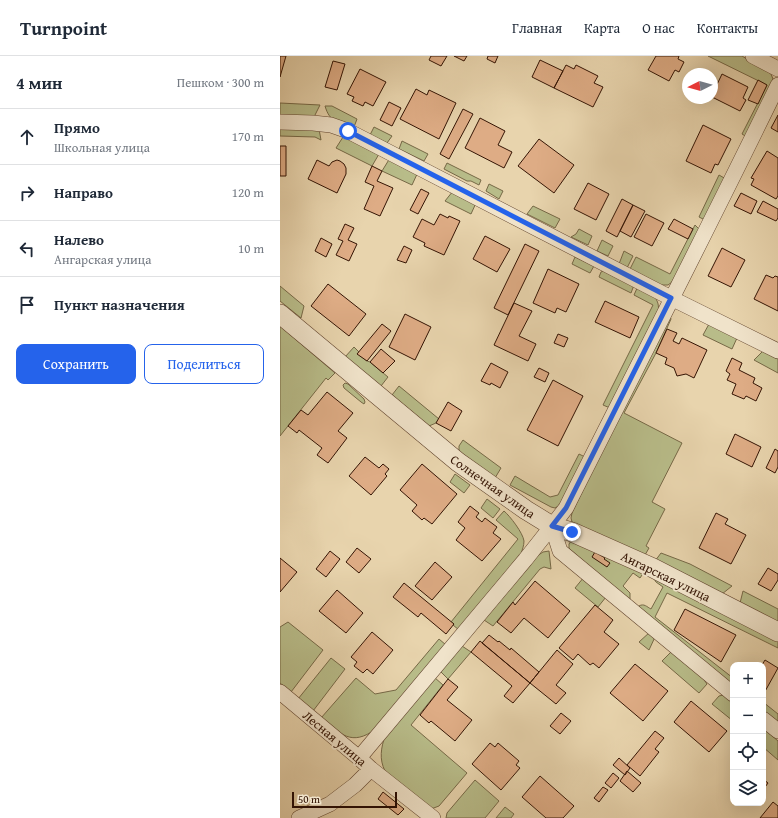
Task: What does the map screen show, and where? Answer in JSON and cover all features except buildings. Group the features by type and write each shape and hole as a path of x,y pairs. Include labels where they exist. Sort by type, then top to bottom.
{"street":[{"path":"753,56 778,69"},
{"path":"360,758 566,508 778,85"},
{"path":"280,122 331,125 348,131 671,298 778,351"},
{"name":"Солнечная улица","path":"280,314 458,462 526,510 552,526"},
{"path":"552,526 560,550 730,692"},
{"name":"Ангарская улица","path":"552,526 572,532 653,568 778,632"},
{"name":"Лесная улица","path":"280,692 360,758 371,769 433,818"},
{"path":"766,721 778,731"},
{"path":"299,818 330,804 355,785 371,769"}],"green space":[{"path":"708,56 742,56 771,74 773,86 747,137 742,134 767,85"},
{"path":"280,103 320,105 314,117 280,116"},
{"path":"325,106 332,106 357,119 354,127 339,123 332,119 329,116"},
{"path":"374,127 392,136 387,143 370,135"},
{"path":"280,128 319,129 321,140 315,137 280,136"},
{"path":"343,137 379,154 372,166 336,148"},
{"path":"402,141 428,154 424,161 399,149"},
{"path":"390,158 418,172 412,185 382,171"},
{"path":"447,163 481,180 479,185 471,181 467,181 444,169"},
{"path":"719,175 726,179 705,220 699,217"},
{"path":"489,184 503,191 499,199 486,191"},
{"path":"453,191 476,203 471,214 445,201"},
{"path":"533,206 560,219 555,228 527,214"},
{"path":"695,225 700,230 672,282 668,285 659,285 630,269 636,257 670,274"},
{"path":"579,229 592,236 588,245 571,237 576,234"},
{"path":"602,240 613,246 608,256 597,251"},
{"path":"624,251 633,256 627,268 619,264"},
{"path":"575,257 594,266 590,273 572,264"},
{"path":"605,270 634,285 631,293 599,277 601,272"},
{"path":"280,286 304,306 301,318 280,301"},
{"path":"638,286 654,296 658,303 658,313 610,408 603,405 653,305 634,295"},
{"path":"670,316 671,319 656,353 624,413 682,443 652,502 665,509 646,546 649,548 645,555 572,522 571,518 620,412"},
{"path":"709,324 737,338 732,349 703,335"},
{"path":"280,326 335,373 328,380 326,378 280,436"},
{"path":"354,347 359,352 358,354 388,377 381,386 345,357"},
{"path":"763,351 778,359 778,373 754,360"},
{"path":"345,383 364,399 364,404 344,388 343,385"},
{"path":"399,386 439,419 436,423 429,426 392,395"},
{"path":"463,440 501,468 495,478 459,451 459,446"},
{"path":"579,454 585,457 560,505 555,508 510,485 515,476 550,497 558,495"},
{"path":"455,474 470,485 464,493 450,482"},
{"path":"487,499 500,509 493,518 481,508"},
{"path":"504,511 516,525 523,538 524,543 521,554 459,630 451,622 518,539 496,520"},
{"path":"571,541 644,572 640,578 633,573 623,586 630,593 630,601 569,548"},
{"path":"549,551 551,569 544,567 540,569 493,626 484,620 537,556 543,552"},
{"path":"661,553 690,564 732,586 722,594 655,561"},
{"path":"584,577 606,597 598,607 575,588"},
{"path":"654,579 778,640 778,648 667,593 655,617 730,676 730,685 639,608 639,606 642,605 651,609 663,587"},
{"path":"743,591 778,609 778,622 740,603"},
{"path":"288,622 323,650 291,692 280,683 280,627"},
{"path":"650,632 655,637 649,650 639,642"},
{"path":"439,639 446,645 376,729 360,737 353,738 341,733 321,718 356,678 375,694 396,690"},
{"path":"462,646 471,652 448,679 440,671"},
{"path":"672,651 700,674 707,684 699,693 662,661"},
{"path":"331,658 345,669 313,711 298,699"},
{"path":"434,677 443,685 411,725 467,773 439,806 431,809 385,771 381,754 385,736"},
{"path":"723,695 730,701 730,719 712,704 719,696"},
{"path":"766,704 778,714 778,725 766,715"},
{"path":"766,731 778,741 778,760 766,750"},
{"path":"475,780 499,801 485,818 446,818 447,813"},
{"path":"505,807 514,814 511,818 496,818"}],"route":[{"path":"348,131 671,298 566,508 552,526 572,532"}]}
